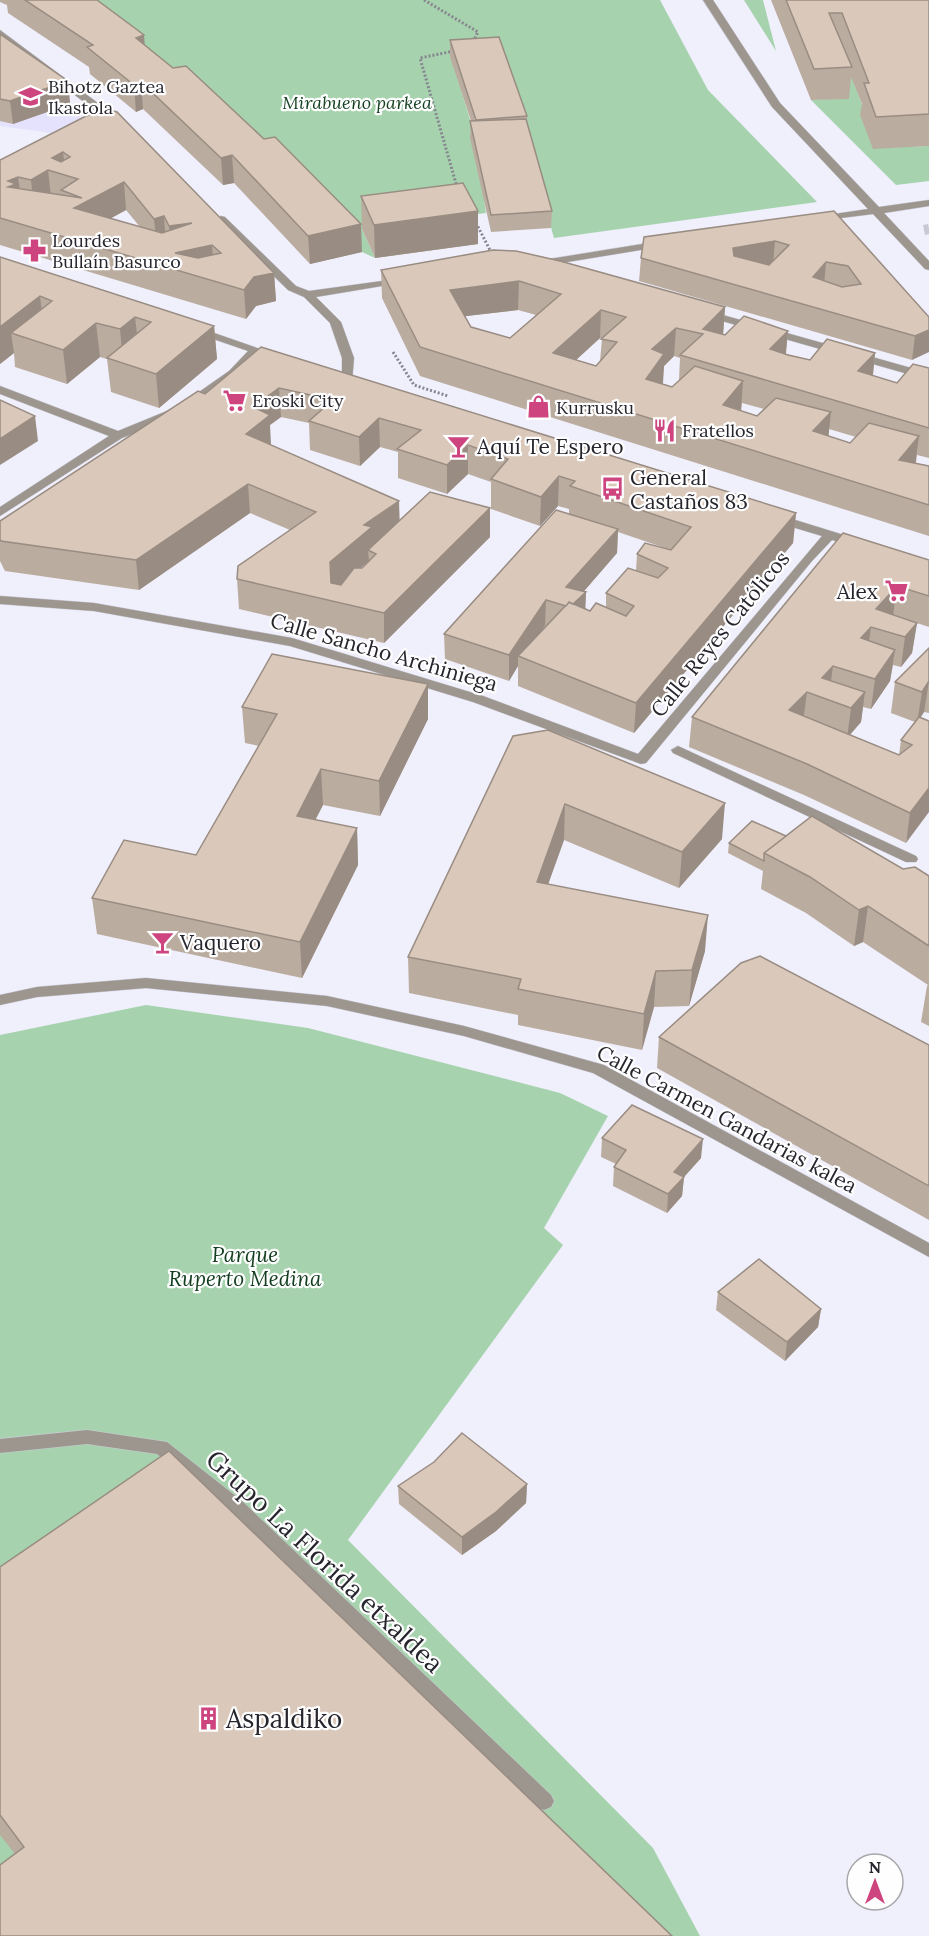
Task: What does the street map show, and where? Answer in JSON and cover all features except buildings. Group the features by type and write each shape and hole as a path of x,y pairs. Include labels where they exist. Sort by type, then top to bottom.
{"street":[{"path":"708,0 776,105 929,267"},
{"path":"0,33 103,116 123,128"},
{"path":"808,221 929,203"},
{"path":"215,213 292,288 308,295 335,322 348,358 348,380"},
{"path":"526,266 669,242"},
{"path":"553,261 572,274"},
{"path":"308,295 409,279"},
{"path":"687,307 929,377"},
{"path":"181,324 294,363"},
{"path":"0,512 118,435 183,409 232,373 256,350"},
{"path":"0,390 118,435"},
{"path":"767,514 863,545"},
{"name":"Calle Reyes Católicos","path":"641,760 808,558 830,535"},
{"name":"Calle Sancho Archiniega","path":"0,600 94,607 292,642 478,699 641,760"},
{"path":"678,750 911,859"},
{"name":"Calle Carmen Gandarias kalea","path":"0,999 37,992 146,983 327,1001 464,1031 598,1070 929,1251"},
{"name":"Grupo La Florida etxaldea","path":"0,1446 87,1437 161,1447 236,1506 544,1801"}],"path":[{"path":"424,0 438,10 466,21 478,32 469,49"},
{"path":"459,51 420,58 460,193"},
{"path":"476,222 491,252"},
{"path":"393,352 414,385 448,396"}],"shaded area":[{"name":"Bihotz Gaztea Ikastola","path":"0,54 70,104 86,124 62,138 45,132 0,126"}],"green space":[{"name":"Mirabueno parkea","path":"59,0 660,0 708,90 817,202 554,238 526,139 451,57 475,136 486,213 362,229 375,258 362,252"},
{"path":"744,0 763,0 776,51"},
{"path":"839,44 866,115 873,148 929,146 929,181 896,185 811,100 849,98"},
{"name":"Parque Ruperto Medina","path":"146,1005 308,1028 560,1093 608,1116 544,1228 563,1245 348,1540 653,1848 700,1936 0,1936 0,1035"}],"tunnel":[{"path":"924,230 929,229"}],"place":[{"name":"Bihotz Gaztea Ikastola","path":"30,96"},
{"name":"Lourdes Bullaín Basurco","path":"34,250"},
{"name":"Eroski City","path":"234,400"},
{"name":"Kurrusku","path":"538,407"},
{"name":"Fratellos","path":"664,430"},
{"name":"Aquí Te Espero","path":"459,446"},
{"name":"General Castaños 83","path":"612,489"},
{"name":"Alex","path":"896,591"},
{"name":"Vaquero","path":"162,942"},
{"name":"Aspaldiko","path":"208,1718"}]}
